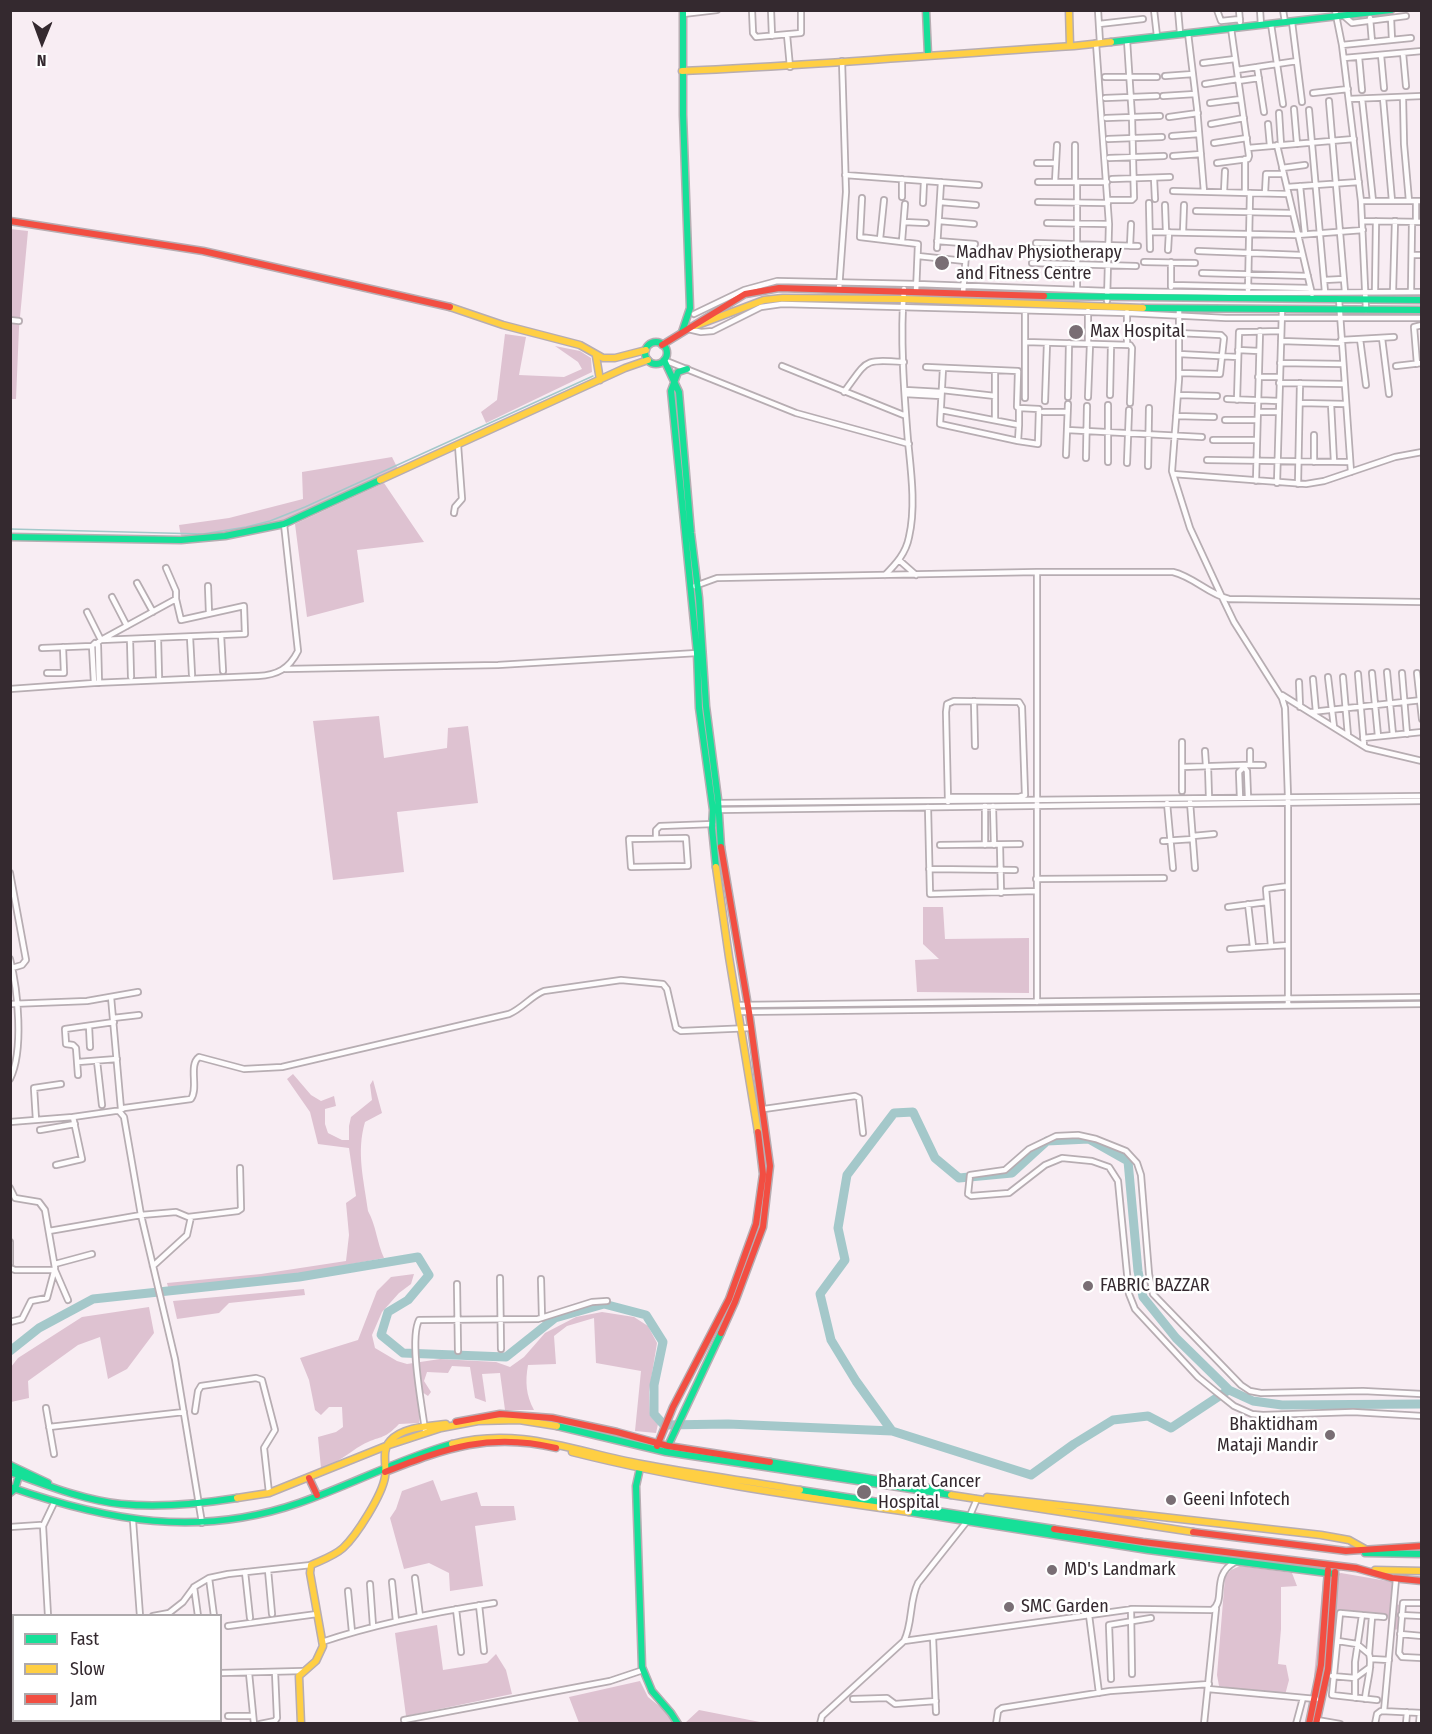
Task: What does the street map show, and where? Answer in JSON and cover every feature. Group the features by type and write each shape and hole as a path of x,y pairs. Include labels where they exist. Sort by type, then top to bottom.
{"main road":[{"path":"926,10 928,55"},
{"path":"1069,10 1070,46"},
{"path":"682,71 790,67 842,61 1070,46 1288,22 1335,13 1344,16 1391,10"},
{"path":"683,12 682,71 692,311 687,330"},
{"path":"10,221 202,251 347,283 453,308 502,325 585,346 596,356 609,359 646,350 653,343 662,345 667,351 664,360 658,364 648,360 599,374 458,444 284,524 225,536 181,540 10,537"},
{"path":"662,345 745,294 779,288 916,292 963,290 1108,295 1247,296 1312,293 1339,299 1422,300"},
{"path":"687,330 764,300 783,298 1025,308 1088,305 1127,310 1422,310"},
{"path":"692,311 698,321"},
{"path":"646,350 648,360"},
{"path":"596,356 599,374"},
{"path":"659,1443 673,1407 729,1299 756,1224 763,1174 757,1119 716,865 715,807 679,392 664,360"},
{"path":"687,369 678,372 671,391 697,653 699,708 715,807"},
{"path":"668,1446 735,1302 766,1215 770,1175 764,1109 749,1008 715,824"},
{"path":"763,1174 770,1175"},
{"path":"10,1465 60,1490 104,1500 134,1505 201,1504 269,1493 425,1430 478,1421 519,1420 1046,1511 1346,1551 1422,1554"},
{"path":"20,1472 12,1490 54,1503 133,1521 202,1523 270,1512 447,1445 481,1438 533,1438 640,1466 969,1518 1336,1566 1388,1571 1422,1571"},
{"path":"301,1724 299,1676 315,1664 320,1657 322,1642 310,1573 311,1565 331,1556 345,1546 386,1478 386,1446"},
{"path":"640,1466 636,1486 643,1670 647,1683 656,1697 673,1713 678,1724"},
{"path":"10,1472 20,1472"},
{"path":"309,1478 317,1495"},
{"path":"977,1498 1321,1535 1349,1540 1365,1549"},
{"path":"1046,1511 1053,1505"},
{"path":"969,1518 1148,1550 1331,1574"},
{"path":"1056,1529 1066,1537"},
{"path":"1143,1542 1148,1550"},
{"path":"1346,1551 1422,1545"},
{"path":"1259,1556 1263,1565"},
{"path":"1317,1722 1328,1669 1331,1574 1328,1564"},
{"path":"1309,1724 1321,1665 1331,1574 1336,1566"},
{"path":"1356,1568 1396,1579 1422,1581"}],"street":[{"path":"683,12 717,10"},
{"path":"752,10 754,37 801,33 801,10"},
{"path":"771,10 772,36"},
{"path":"1025,398 1025,308 1088,313 1107,309 1109,181 1098,43 1098,10"},
{"path":"1154,10 1157,36"},
{"path":"1178,10 1193,74 1204,192"},
{"path":"1217,10 1221,21 1240,19"},
{"path":"1239,10 1241,27"},
{"path":"1260,10 1262,25"},
{"path":"1283,10 1297,61 1302,102"},
{"path":"1368,12 1372,42"},
{"path":"1335,13 1344,58 1361,201 1366,310"},
{"path":"1344,16 1350,22 1406,16"},
{"path":"1390,18 1392,40"},
{"path":"1099,24 1143,19"},
{"path":"1271,24 1283,104"},
{"path":"1217,163 1249,158 1230,28"},
{"path":"787,35 790,67"},
{"path":"1342,45 1410,38"},
{"path":"1038,202 1077,203 1133,200 1132,117 1127,40"},
{"path":"1344,58 1422,51"},
{"path":"1403,53 1406,86"},
{"path":"1381,55 1384,88"},
{"path":"1359,57 1362,90"},
{"path":"1203,63 1235,58"},
{"path":"839,289 845,175 842,61"},
{"path":"1237,70 1297,61"},
{"path":"1257,67 1264,112"},
{"path":"1165,76 1193,74"},
{"path":"1105,77 1157,77"},
{"path":"1205,84 1258,78"},
{"path":"1313,93 1348,89"},
{"path":"1105,98 1195,94"},
{"path":"1349,99 1422,96"},
{"path":"1403,97 1409,201"},
{"path":"1383,98 1392,201"},
{"path":"1210,103 1241,99"},
{"path":"1362,99 1373,201"},
{"path":"1329,101 1345,292"},
{"path":"1294,109 1297,144"},
{"path":"1309,110 1325,292"},
{"path":"1169,117 1198,113"},
{"path":"1278,113 1283,171 1312,293"},
{"path":"1106,117 1160,116"},
{"path":"1211,124 1244,118"},
{"path":"1268,124 1270,146"},
{"path":"1172,136 1199,134"},
{"path":"1108,139 1162,137"},
{"path":"1214,143 1247,138"},
{"path":"1248,148 1354,139"},
{"path":"1055,182 1057,145"},
{"path":"1075,145 1077,290"},
{"path":"1173,156 1201,154"},
{"path":"1109,158 1164,156"},
{"path":"1245,159 1249,212 1247,296"},
{"path":"1037,163 1056,163"},
{"path":"1265,193 1266,174 1305,165"},
{"path":"1224,192 1225,171"},
{"path":"845,175 979,185"},
{"path":"1038,182 1170,177"},
{"path":"902,178 902,197"},
{"path":"1154,178 1155,199"},
{"path":"923,203 924,180"},
{"path":"937,248 941,182"},
{"path":"1287,187 1359,182"},
{"path":"1300,186 1305,234"},
{"path":"1173,191 1288,194"},
{"path":"862,198 860,236 918,244 916,292"},
{"path":"880,239 884,200"},
{"path":"1361,201 1419,201 1412,255 1411,292"},
{"path":"940,202 976,205"},
{"path":"1149,203 1150,249"},
{"path":"902,241 905,204"},
{"path":"1165,205 1168,250"},
{"path":"1183,232 1184,205"},
{"path":"1196,211 1292,213"},
{"path":"939,221 974,224"},
{"path":"1363,221 1417,222"},
{"path":"1375,291 1376,221"},
{"path":"904,222 926,224"},
{"path":"1393,291 1395,222"},
{"path":"1047,223 1109,224"},
{"path":"1130,246 1131,224"},
{"path":"1149,232 1297,235 1363,230"},
{"path":"938,241 975,244"},
{"path":"1036,243 1138,246"},
{"path":"1198,251 1302,255"},
{"path":"963,290 966,254"},
{"path":"1412,255 1422,255"},
{"path":"918,256 965,261"},
{"path":"1144,262 1195,262"},
{"path":"1171,262 1171,295"},
{"path":"1032,263 1136,266"},
{"path":"1202,273 1308,276"},
{"path":"1324,280 1344,279"},
{"path":"692,311 744,290 777,281 904,283 963,290 1077,290 1108,295"},
{"path":"885,576 899,560 909,537 911,514 911,457 906,416 904,362 904,283"},
{"path":"1171,285 1248,287 1312,293 1422,292"},
{"path":"1339,299 1351,472"},
{"path":"1088,305 1088,397"},
{"path":"1179,309 1179,373 1173,474 1190,528 1222,597 1279,693 1285,708 1288,799 1288,1005"},
{"path":"1130,403 1132,348 1128,345 1127,310 1179,317 1422,318"},
{"path":"1276,483 1282,310"},
{"path":"10,320 19,321"},
{"path":"1396,366 1419,364 1414,327 1422,325"},
{"path":"1256,481 1260,331"},
{"path":"1237,400 1239,332 1281,331"},
{"path":"1178,333 1222,335 1223,356 1221,374 1179,373"},
{"path":"1281,341 1342,341 1394,337"},
{"path":"1382,338 1389,394"},
{"path":"1360,339 1366,386"},
{"path":"1025,342 1128,345"},
{"path":"1045,401 1047,343"},
{"path":"1068,397 1069,343"},
{"path":"1110,395 1111,345"},
{"path":"1238,350 1259,351"},
{"path":"1179,354 1238,357"},
{"path":"664,360 796,413 909,444"},
{"path":"844,392 868,362 876,360 904,362"},
{"path":"1280,363 1343,364"},
{"path":"782,366 906,416"},
{"path":"926,367 1018,371 1018,441"},
{"path":"943,368 940,424 1038,444 1039,409 1019,408"},
{"path":"995,370 995,419"},
{"path":"1258,377 1300,383 1344,384"},
{"path":"1298,484 1300,383"},
{"path":"905,392 995,396"},
{"path":"1178,395 1217,396"},
{"path":"1227,399 1279,401"},
{"path":"1300,402 1346,404"},
{"path":"1066,455 1068,404"},
{"path":"1331,404 1334,462"},
{"path":"1108,405 1108,462"},
{"path":"1086,458 1087,406"},
{"path":"1148,466 1149,408"},
{"path":"941,410 1019,425"},
{"path":"1127,463 1129,410"},
{"path":"1043,412 1067,412"},
{"path":"1258,412 1278,412"},
{"path":"1176,417 1214,417"},
{"path":"1225,420 1257,420"},
{"path":"1067,430 1202,437"},
{"path":"1314,435 1314,462"},
{"path":"1213,440 1257,440"},
{"path":"454,513 455,507 462,499 458,444"},
{"path":"1173,474 1298,484 1324,481 1388,459 1422,452"},
{"path":"1207,460 1350,462"},
{"path":"284,524 298,638 298,651 285,669"},
{"path":"899,560 916,575"},
{"path":"42,648 130,639 245,634 244,606 181,620 176,591 166,568"},
{"path":"690,589 717,578 1037,572 1173,573 1193,579 1222,597 1237,600 1422,602"},
{"path":"1037,572 1037,1008"},
{"path":"137,583 153,612"},
{"path":"208,586 209,613"},
{"path":"112,597 127,626"},
{"path":"96,643 176,599"},
{"path":"87,612 98,645 96,683"},
{"path":"221,635 222,671"},
{"path":"190,636 192,675"},
{"path":"158,638 159,677"},
{"path":"130,639 131,677"},
{"path":"47,673 64,673 63,647"},
{"path":"10,689 266,675 285,669 498,665 697,653"},
{"path":"1387,672 1393,735"},
{"path":"1402,673 1407,734"},
{"path":"1417,673 1422,719"},
{"path":"1358,674 1364,746"},
{"path":"1372,674 1378,736"},
{"path":"1328,677 1334,727"},
{"path":"1343,677 1348,736"},
{"path":"1313,679 1313,712"},
{"path":"1299,682 1300,707"},
{"path":"1279,693 1300,707 1313,712 1364,746 1422,761"},
{"path":"715,807 928,807 948,801 1023,796 1025,793 1021,704 1016,701 951,701 946,706 948,801"},
{"path":"974,701 975,746"},
{"path":"1313,712 1421,701"},
{"path":"1363,738 1422,732"},
{"path":"1182,742 1182,791"},
{"path":"1205,751 1209,798"},
{"path":"1250,751 1250,765"},
{"path":"1182,767 1263,765"},
{"path":"1244,766 1247,771 1248,797"},
{"path":"1240,798 1239,772 1244,766"},
{"path":"1024,774 1036,774"},
{"path":"715,807 948,801 1167,803 1422,796"},
{"path":"948,801 985,806 1036,802 1248,797 1422,801"},
{"path":"1190,802 1196,868"},
{"path":"1167,803 1173,868"},
{"path":"985,806 985,844"},
{"path":"993,806 1001,870 1001,893"},
{"path":"928,807 930,894 1036,891"},
{"path":"656,838 656,830 660,826 715,824"},
{"path":"1163,842 1214,834"},
{"path":"656,838 686,838 688,866 630,867 629,839 656,838"},
{"path":"940,845 1020,844"},
{"path":"929,869 1015,870"},
{"path":"10,873 26,960 22,965 12,968"},
{"path":"1036,879 1164,878"},
{"path":"1271,946 1266,889 1288,886"},
{"path":"1228,907 1267,902"},
{"path":"1248,904 1253,947"},
{"path":"1230,949 1288,945"},
{"path":"10,959 17,1003 18,1056 10,1079"},
{"path":"10,1122 74,1117 191,1099 194,1094 195,1062 199,1057 244,1069 282,1067 509,1014 544,991 621,980 663,984 668,989 676,1028 681,1031 741,1029 751,1026 760,1012"},
{"path":"10,1004 87,1001 138,992"},
{"path":"111,997 120,1110 124,1118 141,1215 166,1316 201,1504 202,1523"},
{"path":"738,1009 1037,1001 1422,997"},
{"path":"749,1008 760,1012 1422,1004"},
{"path":"78,1075 76,1048 74,1045 66,1044 64,1030 66,1028 88,1026 139,1015"},
{"path":"88,1026 90,1047"},
{"path":"78,1062 117,1059"},
{"path":"97,1061 102,1105"},
{"path":"36,1120 34,1088 61,1084"},
{"path":"764,1109 855,1096 859,1098 863,1133"},
{"path":"56,1165 82,1159 74,1117"},
{"path":"40,1130 75,1124"},
{"path":"1422,1394 1363,1391 1261,1393 1250,1391 1241,1385 1153,1294 1149,1274 1141,1175 1132,1156 1116,1146 1078,1134 1056,1136 1029,1149 1005,1170 970,1175 968,1194 971,1196 1009,1193 1045,1165 1062,1158 1092,1161 1109,1167 1118,1181 1131,1301 1143,1318 1198,1377 1242,1410 1263,1415 1353,1413 1422,1416"},
{"path":"49,1231 141,1215 176,1212 190,1217 240,1210 240,1168"},
{"path":"10,1188 13,1199 39,1202 45,1210 55,1264 47,1298 30,1301 22,1319 10,1322"},
{"path":"153,1266 187,1234 190,1217"},
{"path":"10,1242 10,1266 15,1270 55,1270"},
{"path":"55,1264 92,1254"},
{"path":"55,1270 68,1300"},
{"path":"500,1278 501,1349"},
{"path":"541,1279 542,1318"},
{"path":"457,1284 458,1350"},
{"path":"425,1430 417,1372 417,1325 419,1320 542,1318 592,1302 607,1301"},
{"path":"195,1411 201,1386 256,1378 262,1380 275,1430 264,1448 269,1493"},
{"path":"46,1408 54,1454"},
{"path":"49,1427 184,1412"},
{"path":"820,1724 822,1716 904,1641 918,1584 969,1518 977,1498"},
{"path":"48,1614 43,1526 54,1503"},
{"path":"133,1521 140,1614"},
{"path":"10,1527 43,1526"},
{"path":"1204,1724 1216,1608 1223,1572 1235,1562"},
{"path":"164,1614 169,1613 183,1602 194,1587 209,1578 311,1565"},
{"path":"268,1570 272,1614"},
{"path":"245,1572 250,1618"},
{"path":"209,1578 214,1614"},
{"path":"415,1578 420,1616"},
{"path":"1384,1711 1396,1579"},
{"path":"392,1581 396,1621"},
{"path":"370,1584 373,1626"},
{"path":"194,1587 198,1614"},
{"path":"348,1591 352,1632"},
{"path":"322,1642 373,1626 494,1603"},
{"path":"1422,1603 1402,1603 1400,1634 1400,1656 1422,1658"},
{"path":"479,1605 484,1651"},
{"path":"904,1641 1131,1609 1203,1611 1216,1608"},
{"path":"456,1609 460,1652"},
{"path":"1131,1609 1132,1674"},
{"path":"1123,1610 1124,1622"},
{"path":"1377,1700 1332,1695 1332,1676 1340,1613 1384,1617"},
{"path":"228,1626 317,1614"},
{"path":"1089,1615 1099,1693"},
{"path":"1355,1698 1357,1644 1362,1615"},
{"path":"1401,1615 1422,1616"},
{"path":"1365,1699 1370,1667 1372,1617"},
{"path":"1111,1679 1108,1628 1113,1624 1131,1623 1151,1618"},
{"path":"1400,1634 1422,1636"},
{"path":"933,1636 936,1712"},
{"path":"1338,1641 1357,1644 1370,1657 1389,1660"},
{"path":"1332,1676 1355,1678 1370,1667"},
{"path":"404,1720 610,1681 643,1670"},
{"path":"222,1673 303,1671"},
{"path":"260,1724 277,1719 275,1672"},
{"path":"249,1673 254,1724"},
{"path":"996,1724 998,1711 1002,1708 1099,1693 1209,1687 1322,1700"},
{"path":"853,1699 887,1698 895,1704 936,1701"},
{"path":"1296,1724 1303,1698"},
{"path":"1375,1724 1378,1712 1384,1711 1421,1713 1419,1724"},
{"path":"1406,1724 1407,1712"},
{"path":"228,1716 253,1716"},
{"path":"1317,1722 1340,1724"}],"shaded area":[{"path":"10,229 28,231 19,328 16,399 10,399"},
{"path":"505,334 526,337 519,375 564,377 582,369 578,362 555,346 580,351 591,358 592,372 486,423 481,412 497,400"},
{"path":"392,457 398,469 284,522 225,533 181,537 179,525 229,518 303,499 302,472"},
{"path":"384,483 424,542 357,550 364,602 307,617 295,524"},
{"path":"379,716 384,758 447,748 448,728 468,726 478,803 397,812 404,872 333,880 313,721"},
{"path":"923,907 943,907 945,939 1029,938 1029,993 917,992 915,960 939,959 923,944"},
{"path":"293,1074 311,1095 321,1101 334,1096 336,1106 325,1109 325,1124 328,1133 342,1140 349,1140 351,1117 372,1100 370,1085 373,1080 382,1113 365,1122 361,1156 368,1211 384,1258 282,1277 168,1287 167,1283 261,1274 346,1261 349,1235 346,1203 356,1196 349,1148 318,1144 310,1112 287,1079"},
{"path":"414,1274 411,1284 399,1293 382,1312 372,1335 375,1348 407,1364 440,1359 496,1362 510,1367 524,1357 545,1333 576,1317 602,1312 634,1317 648,1326 657,1343 649,1392 650,1416 658,1424 656,1433 635,1431 641,1371 596,1363 594,1318 567,1326 554,1336 556,1364 528,1365 527,1388 534,1410 505,1410 500,1373 482,1374 486,1402 475,1398 470,1367 452,1366 448,1373 427,1372 424,1381 431,1392 428,1396 422,1392 419,1423 399,1424 385,1435 321,1468 318,1437 336,1432 343,1427 342,1407 329,1407 321,1415 315,1410 309,1380 300,1358 358,1340 377,1291 391,1277"},
{"path":"304,1289 305,1295 229,1303 219,1313 177,1319 173,1301"},
{"path":"149,1307 154,1333 127,1369 108,1379 100,1337 78,1345 28,1381 29,1398 11,1402 11,1367 18,1358 82,1317"},
{"path":"433,1480 441,1501 477,1492 481,1506 514,1506 516,1520 475,1526 483,1586 450,1591 449,1573 429,1563 404,1569 390,1518 396,1509 402,1491"},
{"path":"1240,1566 1292,1573 1297,1586 1281,1587 1278,1664 1286,1665 1289,1680 1285,1695 1219,1686 1217,1675 1225,1577 1231,1570"},
{"path":"1341,1573 1393,1582 1391,1603 1400,1605 1399,1629 1388,1631 1388,1616 1330,1610 1324,1677 1314,1676 1323,1579"},
{"path":"437,1625 443,1670 487,1663 496,1654 506,1670 512,1694 406,1716 395,1633"},
{"path":"640,1681 648,1697 668,1713 673,1723 579,1723 569,1697"},
{"path":"699,1710 765,1723 685,1723"}],"waterway":[{"path":"10,529 203,534 270,521 593,376"},
{"path":"10,1351 39,1328 93,1299 299,1277 418,1257 429,1275 408,1300 388,1312 381,1335 403,1353 506,1357 555,1318 604,1304 646,1315 663,1342 654,1385 654,1414 664,1425 728,1424 892,1431 856,1381 831,1340 820,1294 845,1260 838,1228 847,1175 894,1113 913,1112 935,1158 959,1178 1012,1173 1047,1141 1089,1139 1128,1161 1138,1271 1143,1297 1176,1338 1229,1390 1253,1401 1282,1405 1422,1404"},
{"path":"892,1431 1031,1475 1113,1420 1148,1416 1171,1428 1227,1391"}],"traffic: fast":[{"path":"682,332 690,308 683,115 683,10"},
{"path":"926,10 928,55"},
{"path":"1111,42 1391,10"},
{"path":"1044,296 1422,300"},
{"path":"1143,308 1422,310"},
{"path":"656,342 666,349 667,353 660,363 656,364 646,357 645,353 652,343 656,342"},
{"path":"664,360 679,392 699,598 706,706 718,799 721,847"},
{"path":"687,369 678,372 671,391 697,653 699,708 713,810 712,828 716,867"},
{"path":"10,537 181,540 225,536 284,524 380,480"},
{"path":"667,1448 721,1333"},
{"path":"557,1426 666,1452 951,1495"},
{"path":"10,1487 82,1509 118,1516 153,1521 225,1520 262,1514 299,1503 413,1457 452,1444"},
{"path":"770,1462 941,1490"},
{"path":"10,1465 48,1483"},
{"path":"640,1468 636,1486 642,1667 652,1691 678,1724"},
{"path":"10,1472 79,1496 121,1504 179,1505 237,1498"},
{"path":"10,1493 15,1489 20,1472"},
{"path":"800,1490 1054,1529"},
{"path":"909,1512 1148,1550 1335,1574"},
{"path":"1365,1553 1422,1554"}],"traffic: slow":[{"path":"1069,10 1070,46"},
{"path":"682,71 829,63 1111,42"},
{"path":"695,326 764,300 783,298 903,299 1143,308"},
{"path":"450,307 503,325 580,345 603,358 615,358 646,350"},
{"path":"596,356 600,380"},
{"path":"380,480 625,368 648,360"},
{"path":"716,867 758,1132"},
{"path":"237,1498 269,1493 386,1446 441,1428 478,1421 519,1420 557,1426"},
{"path":"301,1724 299,1676 316,1661 323,1646 310,1573 311,1565 339,1551 362,1525 383,1485 386,1449 390,1441 395,1436 409,1430 446,1424"},
{"path":"452,1444 477,1439 524,1439 641,1464 800,1490"},
{"path":"572,1452 698,1479 909,1512"},
{"path":"951,1495 1193,1532"},
{"path":"987,1497 1321,1535 1349,1540 1365,1549"},
{"path":"1375,1570 1422,1571"}],"traffic: jam":[{"path":"10,221 203,251 450,307"},
{"path":"662,345 745,294 779,288 1044,296"},
{"path":"721,847 749,1012 770,1166 763,1227 721,1333"},
{"path":"657,1446 673,1407 729,1299 756,1224 763,1174 758,1132"},
{"path":"456,1422 500,1414 552,1418 668,1446 770,1462"},
{"path":"385,1472 428,1456 489,1442 532,1443 556,1448"},
{"path":"309,1478 317,1495"},
{"path":"1054,1529 1356,1568 1392,1578 1422,1581"},
{"path":"1193,1532 1346,1551 1422,1546"},
{"path":"1309,1724 1321,1665 1328,1570"},
{"path":"1316,1724 1328,1669 1335,1572"}],"place":[{"name":"Madhav Physiotherapy and Fitness Centre","path":"942,263"},
{"name":"Max Hospital","path":"1076,332"},
{"name":"FABRIC BAZZAR","path":"1088,1286"},
{"name":"Bhaktidham Mataji Mandir","path":"1330,1435"},
{"name":"Bharat Cancer Hospital","path":"864,1492"},
{"name":"Geeni Infotech","path":"1171,1500"},
{"name":"MD's Landmark","path":"1052,1570"},
{"name":"SMC Garden","path":"1009,1607"}]}
